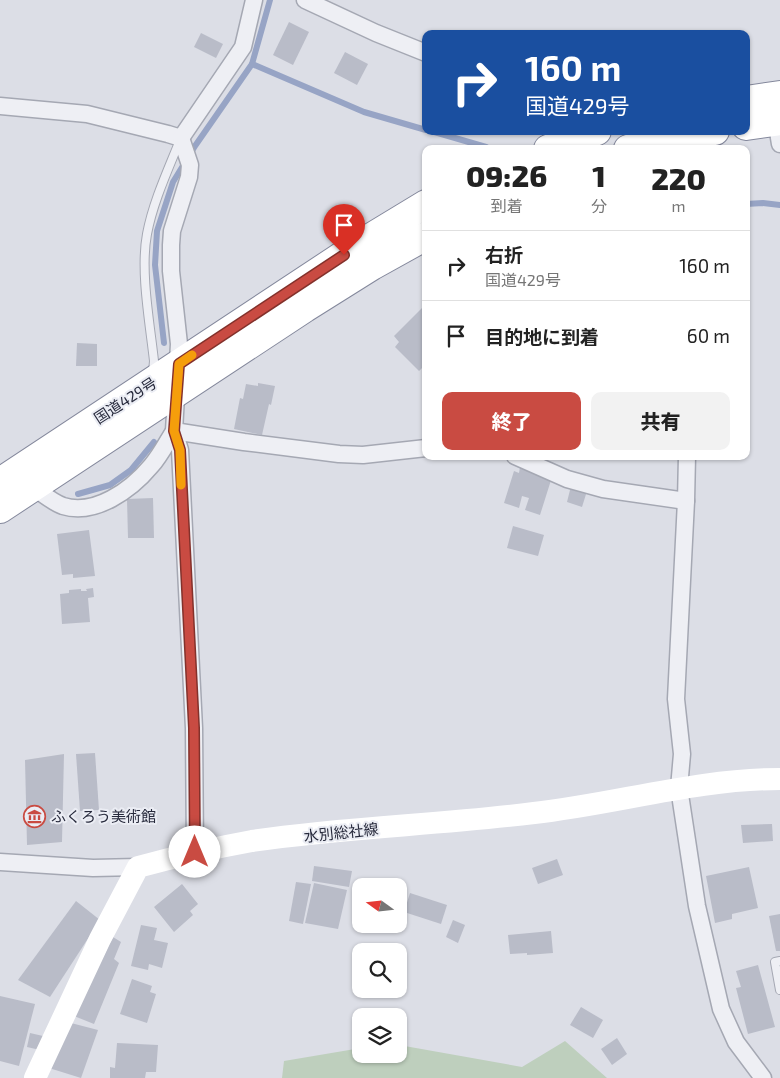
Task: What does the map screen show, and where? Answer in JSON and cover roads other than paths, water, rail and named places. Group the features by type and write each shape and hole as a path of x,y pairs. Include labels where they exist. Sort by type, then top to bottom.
{"highway":[{"path":"750,124 772,113"},
{"path":"564,142 585,135"},
{"path":"649,145 687,138"},
{"name":"国道429号","path":"0,482 360,244 422,206"},
{"name":"国道429号","path":"0,509 322,297 422,238"}],"main road":[{"name":"水別総社線","path":"138,867 195,852 252,841 535,813 679,788 761,779 780,779"},
{"path":"35,1078 100,939 138,867"}],"street":[{"path":"195,852 194,728 180,450 174,431 179,344 171,270 171,245 172,231 189,177 186,151 242,47 254,0"},
{"path":"305,0 376,33 422,50"},
{"path":"0,106 87,114 168,134 186,151"},
{"path":"174,431 339,454 363,455 422,448"},
{"path":"34,487 62,506 75,508 95,505 112,498 131,486 151,466 174,431"},
{"path":"523,460 567,479 603,489 686,501"},
{"path":"687,460 676,699 682,754 679,788 697,906 720,1009 736,1042 763,1078"},
{"path":"0,862 92,868 138,867"}],"lane":[{"path":"152,382 154,361 145,266 147,235 154,208 186,151"},
{"path":"780,961 776,962 780,990"}],"waterway":[{"path":"252,64 270,0"},
{"path":"164,343 155,265 157,231 173,182 195,146 252,64 364,112 422,129"},
{"path":"445,135 479,145"},
{"path":"750,204 780,205"},
{"path":"78,494 110,485 131,470 154,442"}],"place":[{"name":"ふくろう美術館","path":"35,816"}]}
